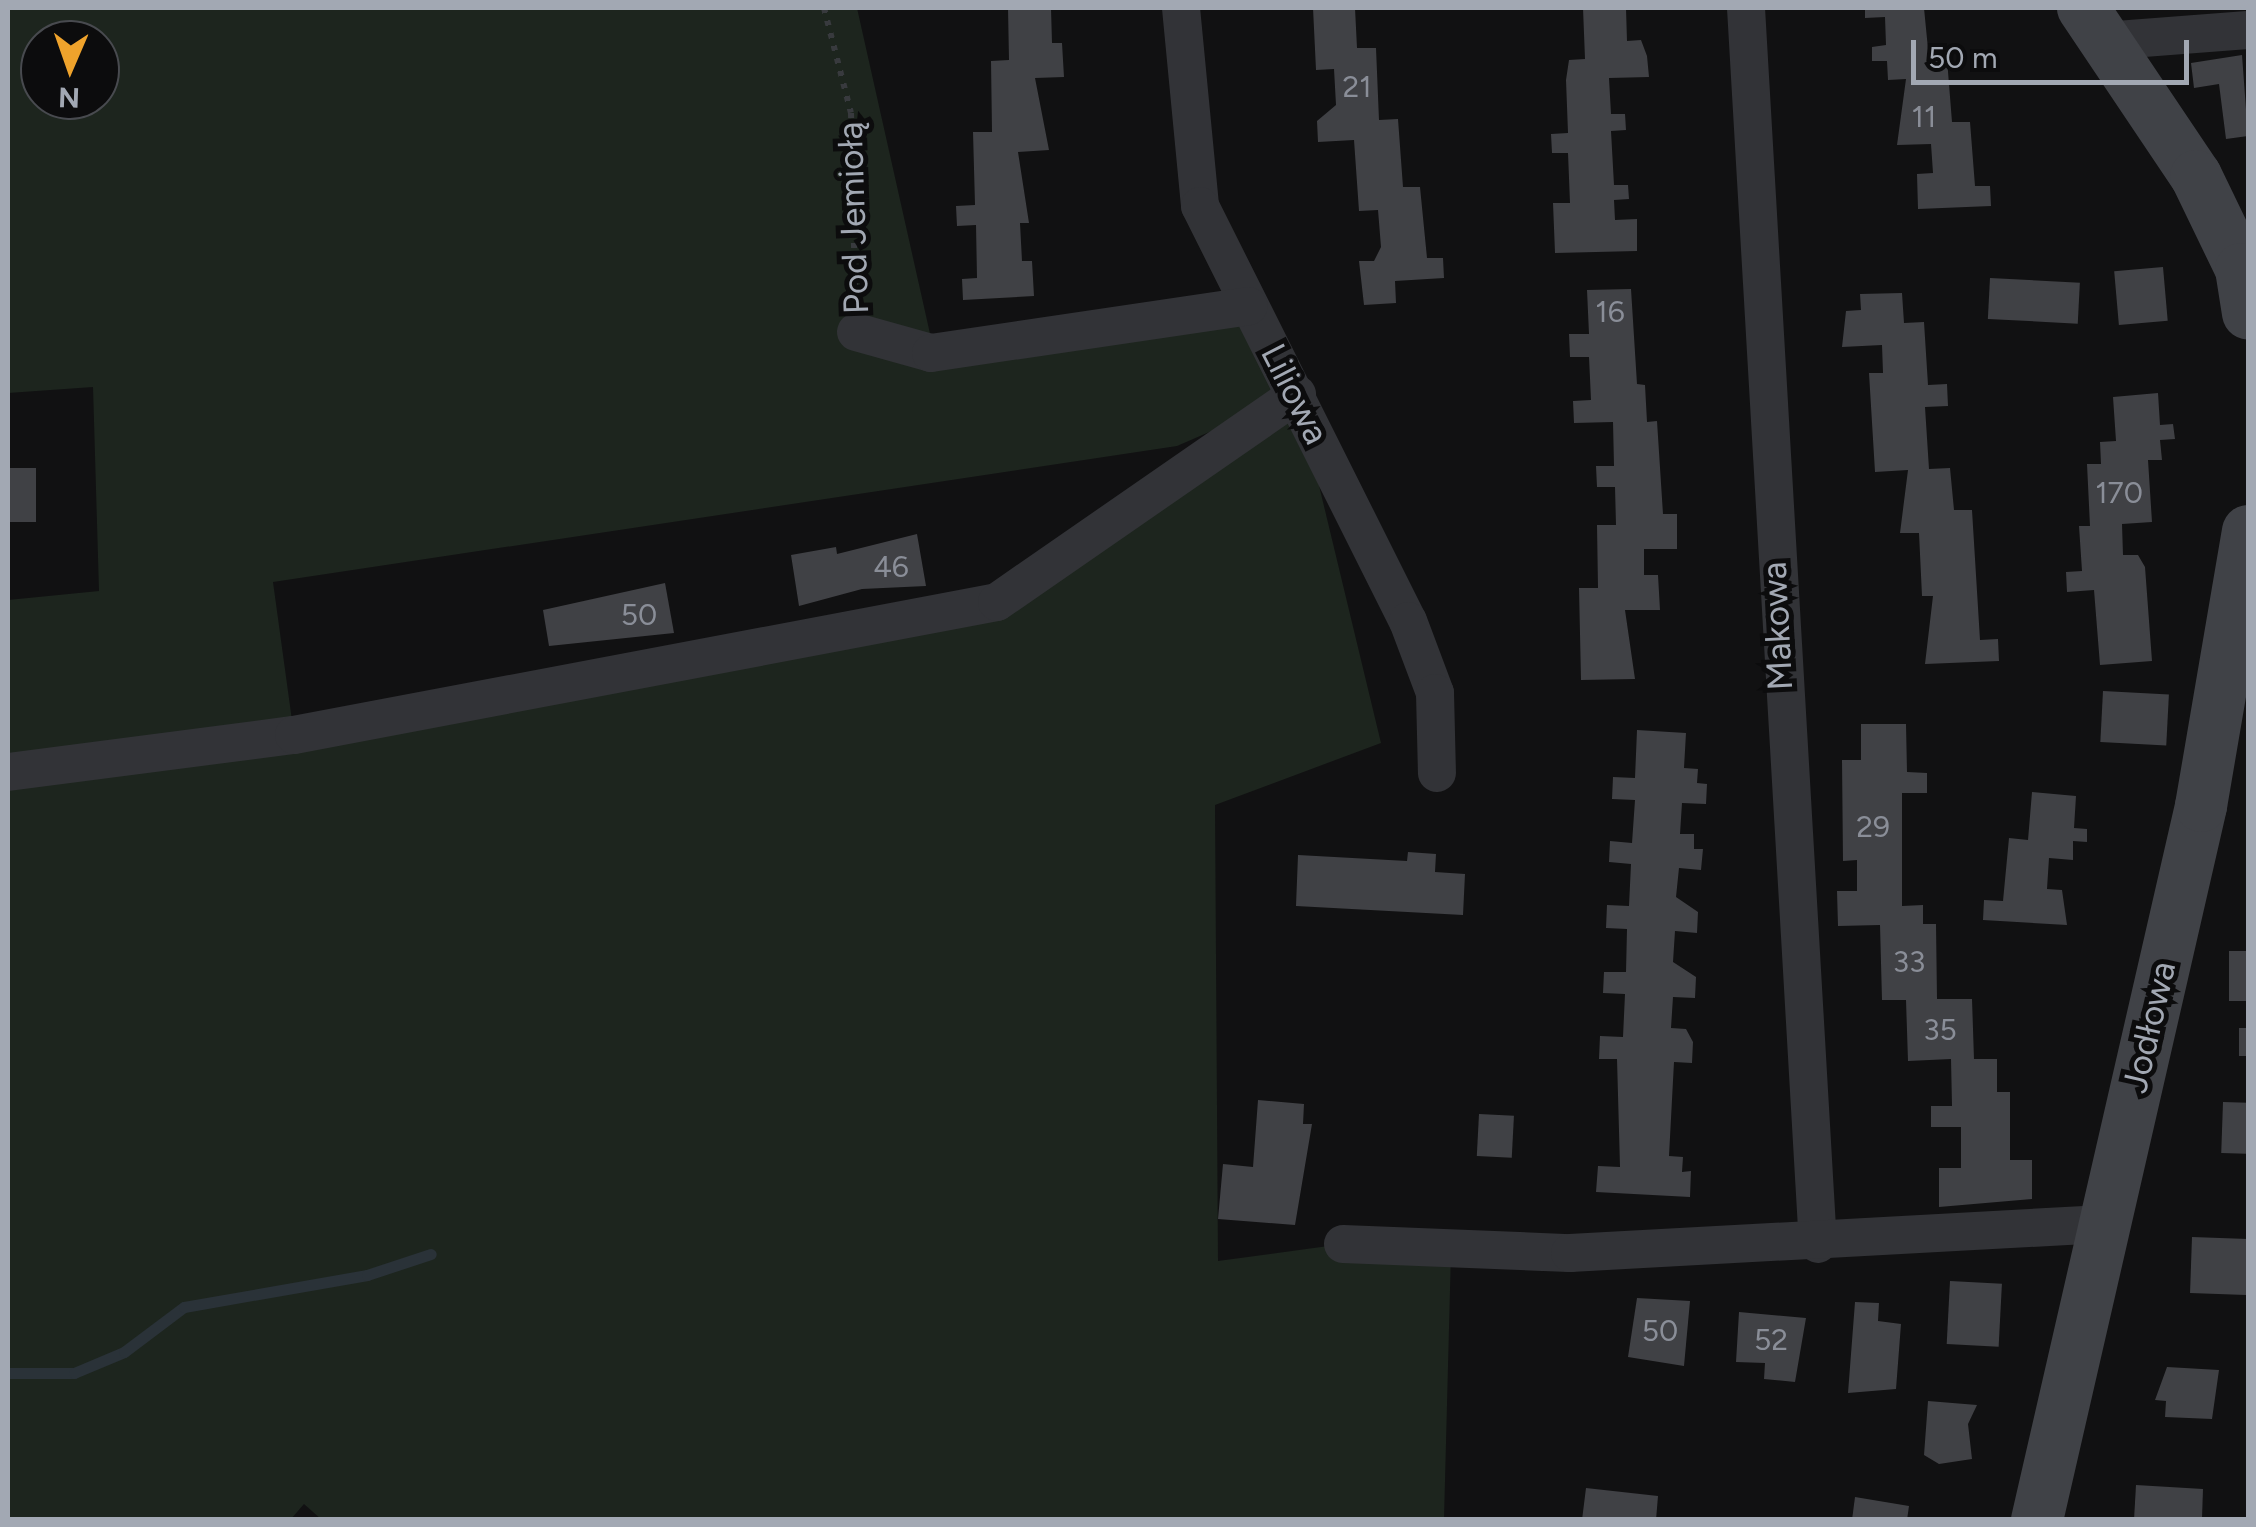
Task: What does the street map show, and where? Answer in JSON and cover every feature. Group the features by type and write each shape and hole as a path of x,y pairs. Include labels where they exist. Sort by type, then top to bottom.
{"street":[{"name":"Liliowa","path":"1181,8 1200,206 1297,394 1435,694 1437,773"},
{"name":"Makowa","path":"1746,8 1818,1244"},
{"path":"2093,24 2248,30"},
{"path":"2093,24 2196,176 2241,269 2248,313"},
{"name":"Pod Jemiołą","path":"856,332 930,354 1249,306"},
{"path":"8,772 294,735 997,602 1297,394"},
{"name":"Jodłowa","path":"2036,1520 2201,806 2248,531"},
{"path":"1343,1244 1570,1253 1818,1244 2103,1224"}],"path":[{"name":"Pod Jemiołą","path":"824,8 852,112 856,332"}],"shaded area":[{"path":"8,8 857,8 931,338 1240,291 1297,394 1381,743 1215,805 1218,1261 1343,1244 1451,1252 1444,1519 322,1520 304,1504 291,1519 8,1519 8,600 99,591 93,387 8,393","holes":["1290,397 997,602 294,735 273,582 1177,446"]}],"building":[{"path":"1008,8 1051,8 1052,43 1062,43 1064,77 1035,78 1049,150 1018,152 1029,223 1020,223 1022,261 1032,261 1034,296 963,300 962,279 977,278 976,225 957,226 956,206 975,205 973,132 992,132 991,61 1009,60"},
{"path":"1313,8 1355,8 1357,48 1376,48 1379,120 1398,119 1403,187 1420,187 1427,258 1443,258 1444,278 1395,281 1396,303 1364,305 1359,261 1374,261 1381,247 1378,210 1359,211 1354,140 1318,142 1317,121 1336,105 1334,69 1316,70"},
{"path":"1583,8 1626,8 1627,41 1641,40 1647,56 1649,77 1609,78 1611,114 1625,114 1626,130 1611,131 1614,185 1628,185 1629,199 1614,200 1615,220 1637,219 1637,251 1555,253 1553,203 1570,203 1568,153 1552,153 1551,134 1568,133 1566,80 1569,60 1585,59"},
{"path":"1865,8 1924,8 1929,59 1947,59 1952,122 1970,122 1975,186 1990,186 1991,206 1918,209 1917,174 1933,173 1931,144 1897,145 1906,79 1888,80 1887,61 1872,61 1872,47 1886,45 1885,17 1865,18"},
{"path":"2242,55 2248,136 2226,139 2219,84 2194,88 2191,63"},
{"path":"2163,267 2168,321 2119,325 2114,271"},
{"path":"1990,278 2080,283 2078,324 1988,319"},
{"path":"1631,289 1637,384 1645,385 1647,422 1657,421 1663,514 1677,514 1677,549 1644,549 1644,575 1658,575 1660,610 1625,610 1635,679 1581,680 1579,588 1598,588 1597,525 1616,525 1615,487 1597,487 1596,466 1614,466 1613,422 1574,423 1573,401 1591,400 1589,357 1570,357 1569,334 1589,334 1587,290"},
{"path":"1902,293 1904,323 1924,322 1928,385 1947,384 1948,406 1925,407 1929,469 1950,468 1954,510 1972,510 1980,640 1998,639 1999,661 1925,664 1933,596 1922,596 1919,533 1900,533 1908,470 1875,472 1869,373 1883,373 1882,345 1842,347 1846,311 1861,310 1860,294"},
{"path":"2158,393 2160,425 2173,424 2175,439 2160,440 2162,460 2148,460 2152,522 2122,524 2123,555 2138,555 2145,567 2152,661 2100,665 2094,590 2067,592 2066,572 2082,571 2079,526 2090,526 2087,464 2101,464 2100,442 2116,441 2113,397"},
{"path":"8,468 36,468 36,522 8,522"},
{"path":"917,534 926,586 862,589 799,606 791,555 836,547 837,554"},
{"path":"665,583 674,633 549,646 543,610"},
{"path":"2103,691 2169,694 2166,745 2100,742"},
{"path":"1861,724 1906,724 1907,772 1927,773 1927,793 1902,793 1902,906 1923,905 1923,924 1936,924 1937,999 1972,999 1974,1059 1997,1059 1997,1092 2010,1092 2010,1160 2032,1160 2032,1199 1939,1207 1939,1168 1961,1168 1961,1127 1931,1127 1931,1106 1952,1106 1951,1059 1908,1061 1906,1000 1882,1000 1880,925 1838,926 1837,891 1857,891 1857,860 1843,861 1842,760 1861,760"},
{"path":"1637,730 1686,733 1684,768 1698,769 1697,783 1707,784 1706,804 1682,803 1680,834 1694,834 1694,849 1703,849 1701,870 1679,868 1676,897 1698,912 1697,933 1675,931 1673,962 1696,977 1695,998 1673,997 1671,1028 1686,1029 1693,1042 1692,1063 1674,1062 1669,1156 1683,1157 1682,1172 1691,1171 1690,1197 1596,1192 1598,1166 1620,1167 1617,1059 1599,1059 1600,1036 1623,1037 1625,994 1603,993 1604,972 1626,972 1627,929 1606,928 1607,905 1629,906 1631,864 1609,862 1610,841 1632,843 1635,800 1612,799 1613,777 1635,778"},
{"path":"2032,792 2076,796 2074,828 2087,829 2087,842 2073,841 2073,860 2049,858 2047,889 2062,890 2067,925 1983,920 1984,900 2003,901 2009,838 2028,840"},
{"path":"1408,852 1436,854 1435,872 1465,874 1463,915 1296,906 1298,855 1407,861"},
{"path":"2229,951 2248,951 2248,1001 2229,1001"},
{"path":"2239,1028 2248,1028 2248,1056 2239,1056"},
{"path":"1258,1100 1304,1104 1303,1124 1312,1124 1295,1225 1218,1219 1223,1164 1253,1167"},
{"path":"2223,1102 2248,1103 2246,1154 2221,1153"},
{"path":"1479,1114 1514,1116 1512,1158 1477,1156"},
{"path":"2192,1237 2248,1239 2246,1295 2190,1293"},
{"path":"1950,1281 2002,1284 1999,1347 1947,1344"},
{"path":"1637,1298 1690,1301 1684,1366 1628,1357"},
{"path":"1855,1302 1879,1303 1878,1321 1901,1324 1896,1389 1848,1393"},
{"path":"1739,1312 1806,1318 1795,1382 1764,1379 1765,1363 1736,1362"},
{"path":"2167,1367 2219,1370 2212,1419 2165,1417 2166,1401 2155,1400"},
{"path":"1928,1401 1977,1405 1968,1424 1972,1459 1939,1464 1924,1455"},
{"path":"2136,1485 2203,1489 2202,1518 2134,1520"},
{"path":"1586,1488 1658,1496 1656,1520 1582,1520"},
{"path":"1855,1497 1909,1506 1907,1520 1852,1520"}],"waterway":[{"path":"8,1373 74,1373 124,1352 184,1307 367,1275 431,1254"}]}
